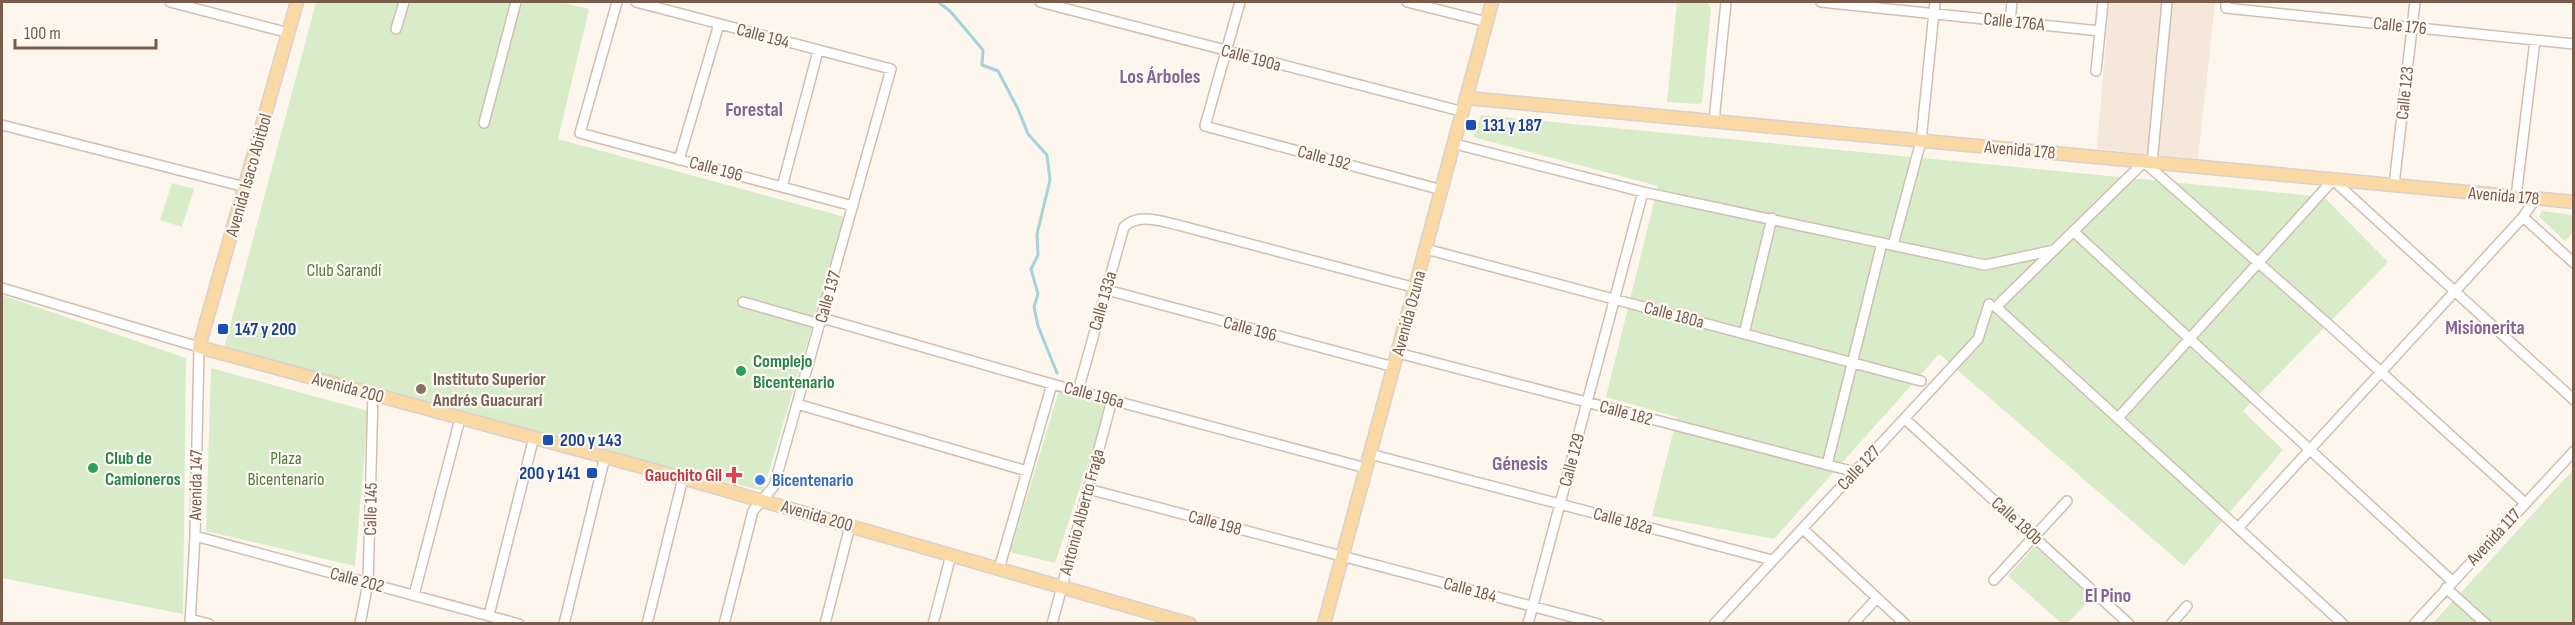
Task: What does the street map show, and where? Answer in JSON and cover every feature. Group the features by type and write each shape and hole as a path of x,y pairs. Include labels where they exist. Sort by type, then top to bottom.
{"main road":[{"name":"Avenida Isaco Abitbol","path":"199,347 297,2"},
{"name":"Avenida Ozuna","path":"1324,624 1492,2"},
{"name":"Avenida 178","path":"1467,98 2574,202"},
{"name":"Avenida 200","path":"199,347 762,500 1062,587 1162,620 1190,624"}],"street":[{"path":"170,2 289,33"},
{"path":"396,29 404,2"},
{"path":"484,123 516,2"},
{"name":"Calle 196","path":"617,2 580,133 853,206"},
{"name":"Calle 194","path":"636,2 891,69"},
{"name":"Calle 190a","path":"1040,2 1464,112"},
{"path":"1227,51 1240,2"},
{"path":"1407,2 1487,22"},
{"path":"1714,121 1725,2"},
{"name":"Calle 176A","path":"1821,2 2100,31"},
{"path":"1893,245 1921,141 1935,2"},
{"path":"2010,21 2012,2"},
{"path":"2096,71 2103,2"},
{"path":"2167,2 2148,162 2073,231 1996,307 2343,624"},
{"name":"Calle 123","path":"2394,185 2415,2"},
{"name":"Calle 176","path":"2226,5 2574,44"},
{"path":"679,160 719,24"},
{"path":"2516,197 2535,40"},
{"path":"782,187 818,51"},
{"name":"Calle 192","path":"1227,51 1205,126 1442,190"},
{"name":"Calle 137","path":"724,624 753,511 774,486 891,69"},
{"path":"2,125 246,187"},
{"path":"1455,144 1643,192 1985,265 2054,250"},
{"path":"2148,162 2525,503"},
{"path":"2118,418 2332,180 2574,400"},
{"name":"Calle 129","path":"1528,624 1643,192"},
{"path":"2238,528 2523,217 2535,199"},
{"path":"2523,217 2574,263"},
{"path":"1744,334 1772,218"},
{"name":"Calle 133a","path":"1078,391 1124,227 1129,222 1138,219 1178,225 1416,288"},
{"path":"2073,231 2309,451 2449,585 2486,624"},
{"path":"1827,465 1882,243"},
{"name":"Calle 180a","path":"1426,249 1921,381"},
{"path":"2,288 199,347"},
{"name":"Calle 196","path":"1107,290 1394,367"},
{"name":"Calle 196a","path":"743,302 1366,468"},
{"name":"Calle 127","path":"1714,624 1978,339 1989,304"},
{"name":"Avenida 147","path":"190,621 195,536 199,347"},
{"name":"Calle 182","path":"1398,353 1855,472"},
{"path":"999,569 1052,384"},
{"name":"Calle 145","path":"360,624 368,583 374,394"},
{"name":"Antonio Alberto Fraga","path":"1052,624 1112,400"},
{"path":"797,404 1027,471"},
{"name":"Calle 180b","path":"1905,418 2129,624"},
{"path":"414,595 460,419"},
{"path":"489,615 534,437"},
{"name":"Avenida 117","path":"2414,624 2574,451"},
{"name":"Calle 182a","path":"1370,454 1772,560"},
{"path":"564,624 605,457"},
{"path":"647,624 683,478"},
{"name":"Calle 198","path":"1088,489 1342,556"},
{"path":"1994,580 2067,501"},
{"path":"825,624 850,526"},
{"path":"1803,529 1905,624"},
{"name":"Calle 202","path":"195,536 519,624"},
{"path":"933,624 951,555"},
{"name":"Calle 184","path":"1342,556 1599,624"},
{"path":"1853,624 1877,598"},
{"path":"2171,624 2187,606"},
{"path":"190,621 209,624"}],"shaded area":[{"path":"2109,2 2215,2 2198,159 2097,149"}],"green space":[{"name":"Club Sarandí","path":"316,2 561,2 589,9 558,139 845,217 763,491 223,352"},
{"path":"1677,2 1708,3 1711,9 1702,103 1667,102"},
{"path":"1481,115 2324,197 2388,262 2243,411 2283,450 2184,566 1939,354 1774,539 1652,516 1677,417 1606,397 1658,186 1473,137"},
{"path":"172,183 194,189 182,227 160,220"},
{"path":"2542,211 2573,215 2573,232 2565,241 2539,217"},
{"name":"Club de Camioneros","path":"2,295 186,358 183,614 2,578"},
{"name":"Plaza Bicentenario","path":"211,368 368,411 355,566 206,531"},
{"path":"1059,391 1108,403 1055,563 1010,552"},
{"path":"2573,470 2573,623 2433,623"},
{"path":"2035,546 2092,597 2068,623 2061,623 2008,576"}],"waterway":[{"path":"938,2 950,11 983,50 982,65 998,71 1028,134 1047,155 1050,180 1037,234 1038,255 1031,269 1038,294 1034,307 1038,326 1057,373"}],"place":[{"name":"131 y 187","path":"1471,125"},
{"name":"147 y 200","path":"223,329"},
{"name":"Complejo Bicentenario","path":"741,371"},
{"name":"Instituto Superior Andrés Guacurarí","path":"421,389"},
{"name":"200 y 143","path":"548,440"},
{"name":"Club de Camioneros","path":"93,468"},
{"name":"200 y 141","path":"592,473"},
{"name":"Gauchito Gil","path":"734,475"},
{"name":"Bicentenario","path":"760,480"}],"district":[{"name":"Los Árboles","path":"1160,77"},
{"name":"Forestal","path":"754,110"},
{"name":"Misionerita","path":"2485,328"},
{"name":"Génesis","path":"1520,464"},
{"name":"El Pino","path":"2108,596"}]}
